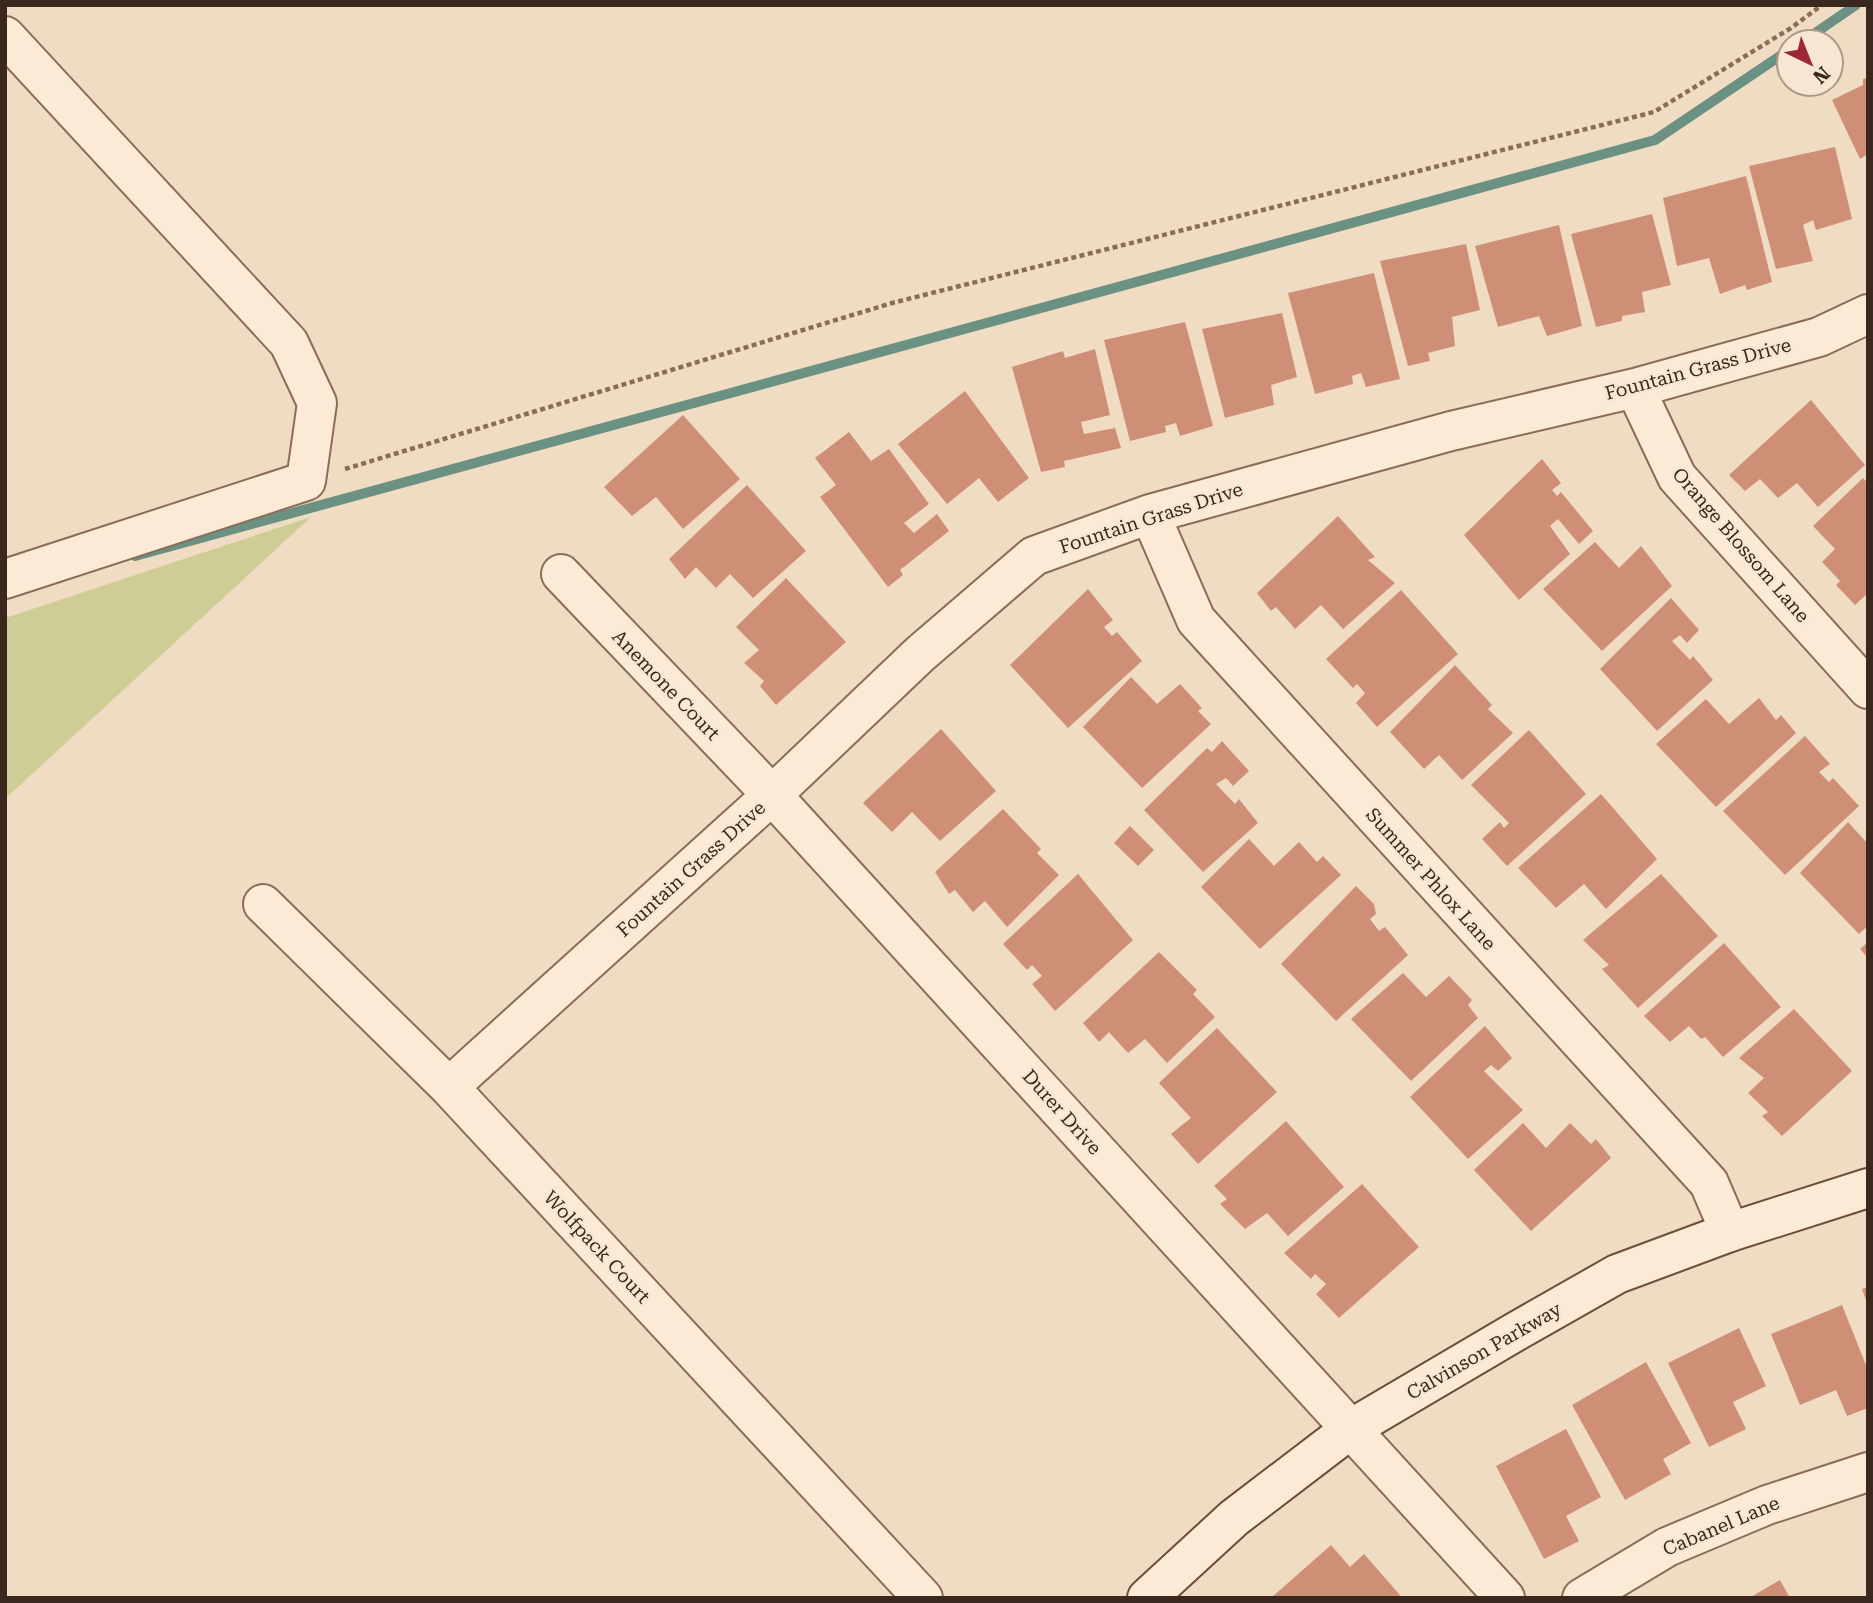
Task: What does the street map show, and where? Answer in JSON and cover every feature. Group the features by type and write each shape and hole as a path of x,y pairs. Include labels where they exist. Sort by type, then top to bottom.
{"street":[{"path":"5,36 289,343 317,403 306,481 5,579"},
{"name":"Fountain Grass Drive","path":"449,1087 772,795 919,654 1034,556 1150,514 1451,431 1635,388 1819,337 1868,314"},
{"name":"Orange Blossom Lane","path":"1635,388 1677,477 1868,689"},
{"name":"Summer Phlox Lane","path":"1150,514 1196,620 1709,1184 1730,1232"},
{"name":"Anemone Court","path":"561,574 772,795"},
{"name":"Durer Drive","path":"772,795 1352,1428"},
{"name":"Wolfpack Court","path":"263,904 449,1087 923,1598"},
{"name":"Calvinson Parkway","path":"1147,1598 1234,1518 1352,1428 1617,1274 1730,1232 1868,1188"},
{"path":"1352,1428 1505,1598"},
{"name":"Cabanel Lane","path":"1582,1598 1667,1547 1767,1505 1868,1472"}],"path":[{"path":"306,481 892,303 1654,112 1822,5"}],"shaded area":[{"path":"311,517 5,799 5,618"}],"building":[{"path":"1868,78 1868,154 1860,159 1832,100 1845,98 1845,94 1863,85 1863,79"},
{"path":"1835,147 1852,219 1816,230 1813,220 1803,225 1813,261 1776,269 1749,166"},
{"path":"1746,176 1772,282 1747,290 1745,285 1720,294 1709,258 1677,266 1663,198"},
{"path":"1652,214 1671,285 1642,292 1645,312 1622,316 1622,321 1596,327 1571,234"},
{"path":"1559,225 1582,326 1547,336 1539,316 1498,327 1475,246"},
{"path":"1466,244 1480,310 1452,317 1455,346 1428,353 1430,361 1408,366 1380,261"},
{"path":"1374,273 1400,379 1366,387 1361,373 1352,376 1353,384 1315,394 1288,293"},
{"path":"1282,313 1297,377 1271,385 1274,405 1225,418 1202,329"},
{"path":"1185,322 1213,426 1180,436 1176,423 1165,426 1166,432 1130,441 1104,340"},
{"path":"1095,349 1110,415 1081,422 1084,434 1115,428 1121,448 1064,461 1065,467 1041,472 1012,367 1063,351 1065,358"},
{"path":"965,391 1029,478 998,502 979,478 947,504 898,444"},
{"path":"1811,400 1865,465 1818,507 1797,483 1778,498 1760,479 1745,491 1729,475"},
{"path":"683,415 740,479 683,529 656,497 632,516 604,487"},
{"path":"849,432 871,461 889,449 929,504 904,523 914,533 937,514 949,531 900,570 903,575 888,587 820,497 836,485 815,458"},
{"path":"1542,459 1561,483 1552,490 1557,496 1561,492 1593,531 1579,544 1558,519 1550,526 1570,554 1519,600 1464,535"},
{"path":"1863,478 1868,483 1868,593 1855,605 1836,585 1840,581 1822,562 1835,549 1813,526"},
{"path":"747,485 806,551 753,598 730,574 716,588 696,567 685,579 669,559"},
{"path":"1338,516 1375,557 1368,560 1395,583 1343,629 1321,605 1295,629 1276,607 1271,611 1257,593"},
{"path":"1595,542 1619,568 1641,546 1672,586 1602,651 1543,589"},
{"path":"786,578 846,642 776,705 760,686 764,681 744,663 759,650 736,627"},
{"path":"1088,589 1113,620 1104,627 1112,636 1117,632 1142,661 1068,728 1010,665"},
{"path":"1401,590 1458,654 1377,727 1356,703 1365,693 1357,684 1353,688 1326,659"},
{"path":"1671,598 1699,630 1687,643 1680,635 1672,641 1690,660 1693,656 1713,680 1657,731 1600,669"},
{"path":"1455,665 1492,705 1488,709 1513,733 1462,780 1439,755 1424,769 1390,732"},
{"path":"1131,677 1157,704 1180,684 1202,708 1198,711 1211,724 1142,788 1083,727"},
{"path":"1759,698 1776,720 1781,715 1796,733 1716,807 1656,744 1706,699 1729,724"},
{"path":"941,729 996,791 940,841 912,812 892,832 863,803"},
{"path":"1529,730 1586,794 1507,866 1482,839 1500,822 1504,828 1509,823 1471,785"},
{"path":"1805,736 1830,764 1819,772 1829,782 1833,778 1859,806 1785,875 1723,811"},
{"path":"1222,741 1249,771 1233,786 1226,778 1216,784 1235,804 1239,799 1258,823 1203,872 1144,810 1207,748 1212,752"},
{"path":"1601,794 1657,859 1606,909 1584,884 1556,908 1518,868"},
{"path":"1003,809 1041,849 1037,853 1059,875 1007,927 985,901 973,912 955,890 949,894 935,872"},
{"path":"1848,822 1868,844 1868,926 1859,934 1800,873"},
{"path":"1130,826 1154,850 1138,866 1114,843"},
{"path":"1249,839 1274,866 1299,842 1317,862 1323,856 1341,875 1260,949 1201,887"},
{"path":"1078,874 1133,940 1055,1011 1032,984 1042,976 1032,965 1027,970 1003,944"},
{"path":"1661,874 1718,936 1638,1008 1602,969 1609,965 1583,940"},
{"path":"1356,886 1374,904 1376,914 1370,919 1379,931 1385,927 1408,955 1336,1021 1281,964"},
{"path":"1868,942 1868,958 1860,949"},
{"path":"1724,943 1781,1007 1723,1057 1705,1037 1701,1039 1689,1026 1670,1042 1644,1016"},
{"path":"1159,952 1197,990 1193,994 1215,1017 1167,1063 1145,1039 1128,1053 1109,1032 1099,1042 1083,1023"},
{"path":"1403,973 1426,997 1449,976 1472,1000 1468,1005 1478,1018 1411,1081 1351,1019"},
{"path":"1794,1009 1852,1071 1782,1136 1762,1116 1768,1112 1748,1093 1764,1078 1739,1058"},
{"path":"1485,1026 1512,1058 1498,1071 1491,1065 1484,1071 1523,1110 1468,1159 1410,1097"},
{"path":"1217,1028 1277,1092 1198,1164 1171,1134 1191,1118 1159,1083"},
{"path":"1286,1121 1344,1187 1288,1236 1267,1213 1245,1229 1220,1204 1227,1199 1214,1186"},
{"path":"1523,1123 1546,1148 1570,1123 1591,1144 1596,1139 1611,1158 1531,1231 1474,1170"},
{"path":"1362,1184 1419,1247 1339,1318 1316,1294 1326,1284 1315,1274 1311,1279 1284,1253"},
{"path":"1868,1287 1868,1303 1867,1303 1862,1289"},
{"path":"1842,1305 1868,1370 1868,1408 1847,1416 1836,1390 1800,1405 1771,1334"},
{"path":"1739,1328 1766,1386 1733,1402 1746,1429 1709,1447 1668,1363"},
{"path":"1646,1362 1691,1443 1663,1459 1671,1474 1625,1500 1572,1405"},
{"path":"1566,1429 1601,1497 1566,1516 1579,1541 1544,1559 1496,1466"},
{"path":"1331,1545 1350,1567 1364,1554 1400,1595 1397,1598 1271,1598"},
{"path":"1780,1580 1790,1598 1749,1598"}],"waterway":[{"path":"1822,28 1856,5"},
{"path":"135,556 1655,140 1775,59"}]}
